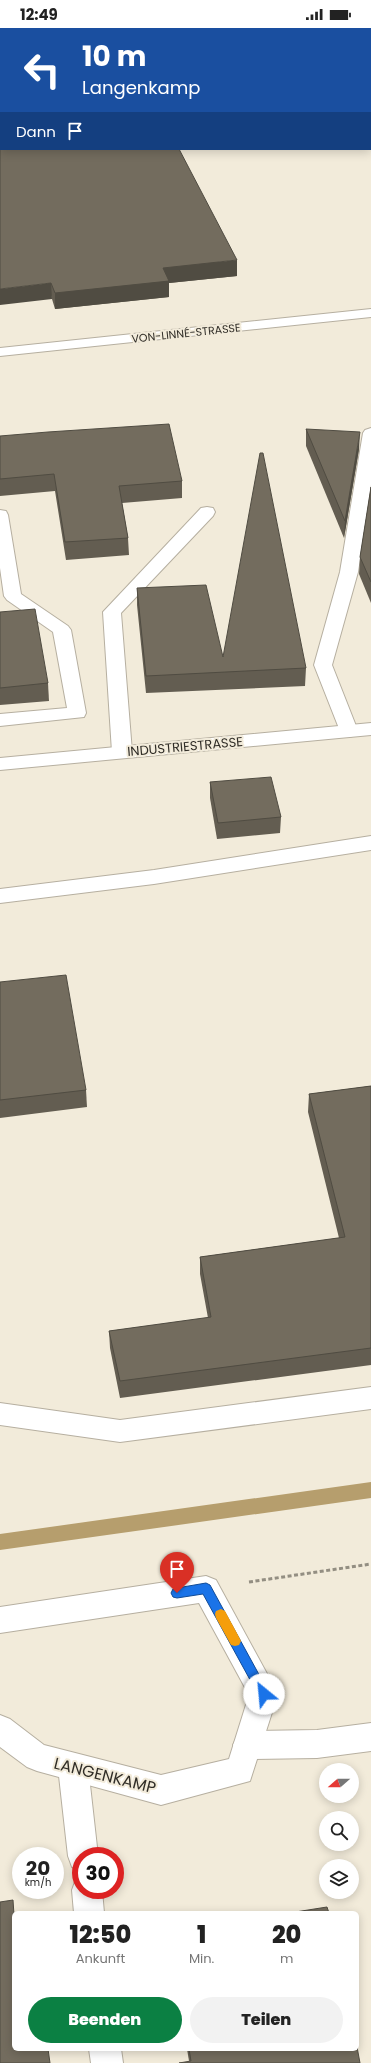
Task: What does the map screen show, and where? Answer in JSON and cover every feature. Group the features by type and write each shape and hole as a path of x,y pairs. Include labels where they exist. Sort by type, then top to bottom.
{"street":[{"name":"VON-LINNÉ-STRASSE","path":"0,352 371,313"},
{"path":"349,731 323,665 349,572 371,433"},
{"path":"122,752 112,612 207,512"},
{"path":"0,515 13,596 62,630 77,713 0,720"},
{"name":"INDUSTRIESTRASSE","path":"0,764 371,729"},
{"path":"0,896 154,877 371,842"},
{"path":"0,1414 120,1432 371,1398"},
{"path":"0,1620 206,1588"},
{"name":"LANGENKAMP","path":"0,1729 37,1757 161,1790 240,1771 264,1694 206,1588"},
{"path":"248,1745 317,1744 371,1737"},
{"path":"73,1767 82,1847"},
{"path":"88,1899 90,1911"},
{"path":"105,2051 107,2063"}],"path":[{"path":"206,1588 371,1564"}],"building":[{"path":"0,150 180,150 237,260 163,268 169,281 55,293 51,283 0,289"},
{"path":"169,424 182,481 119,486 128,538 65,542 54,474 0,479 0,436"},
{"path":"306,429 360,432 345,521"},
{"path":"260,453 263,453 306,668 146,676 137,588 206,585 223,657"},
{"path":"371,487 371,582 360,557"},
{"path":"35,609 48,683 0,688 0,612"},
{"path":"271,777 281,817 218,823 210,782"},
{"path":"66,975 86,1090 0,1100 0,982"},
{"path":"371,1086 371,1348 120,1381 109,1331 211,1317 200,1257 345,1237 309,1094"},
{"path":"13,1900 12,2051 48,2051 50,2063 0,2063 0,1902"},
{"path":"327,1907 328,1911 302,1911"},
{"path":"189,2051 358,2051 360,2063 179,2063 191,2061"}],"waterway":[{"path":"0,1542 371,1490"}],"slow traffic":[{"path":"221,1614 235,1641"}],"route":[{"path":"177,1593 206,1588 264,1694"}]}
